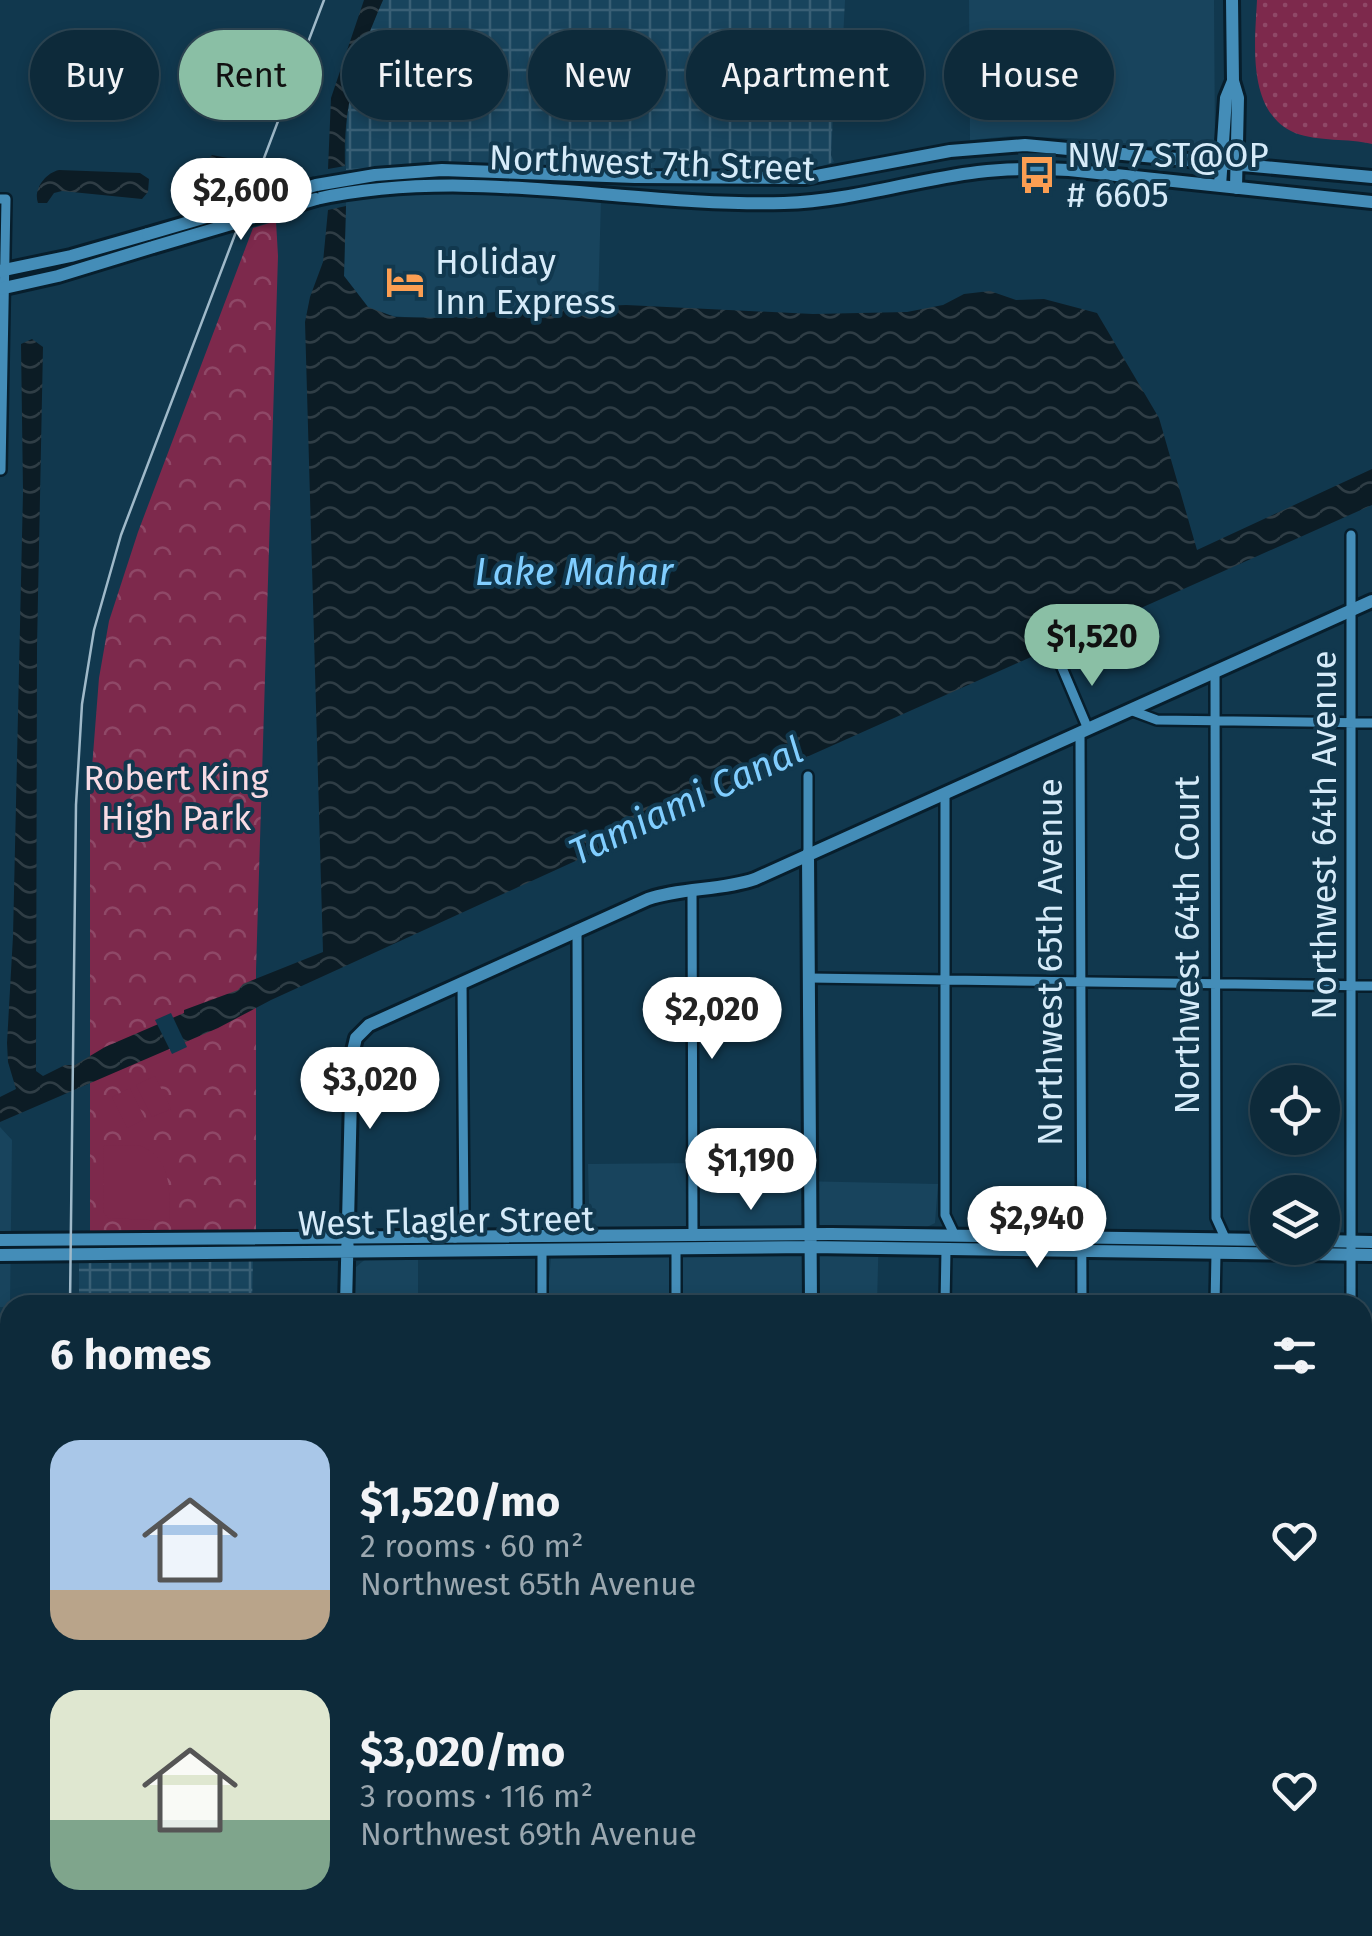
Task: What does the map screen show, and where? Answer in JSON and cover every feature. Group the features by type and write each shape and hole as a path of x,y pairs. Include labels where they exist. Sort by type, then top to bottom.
{"main road":[{"path":"1232,0 1233,81 1226,98 1230,164 1236,188"},
{"name":"Northwest 7th Street","path":"2,271 151,240 375,175 442,170 806,178 950,151 1025,145 1372,177"},
{"path":"1220,186 1230,164"},
{"name":"Northwest 7th Street","path":"316,192 433,185 582,191 704,202 804,202 862,196 961,174 1019,169 1069,170 1372,202"},
{"name":"Northwest 7th Street","path":"2,288 58,276 151,240"},
{"path":"346,1295 352,1056 356,1038 376,1021 648,899 741,884 1372,601"},
{"path":"808,854 810,1295"},
{"name":"West Flagler Street","path":"346,1246 474,1237 693,1235 946,1248 1250,1240"},
{"name":"West Flagler Street","path":"0,1256 172,1248 676,1248 936,1236 1216,1253 1352,1248 1372,1242"},
{"name":"West Flagler Street","path":"0,1240 172,1248"},
{"name":"West Flagler Street","path":"1340,1245 1372,1255"}],"street":[{"path":"0,200 6,200 1,470"},
{"name":"Northwest 64th Avenue","path":"1351,535 1351,1295"},
{"name":"Northwest 65th Avenue","path":"1060,663 1084,731 1080,981 1082,1295"},
{"name":"Northwest 64th Court","path":"1214,672 1216,1218 1226,1240"},
{"path":"1130,710 1156,720 1372,723"},
{"path":"808,776 808,854"},
{"path":"945,793 946,1215 955,1236"},
{"path":"692,890 693,1235"},
{"path":"569,1236 578,1216 577,930"},
{"path":"809,978 1372,986"},
{"path":"455,1238 464,1216 462,982"},
{"path":"936,1236 946,1215"},
{"path":"464,1216 474,1237"},
{"path":"578,1216 589,1236"},
{"name":"Northwest 64th Court","path":"1205,1239 1216,1218"},
{"path":"676,1248 676,1295"},
{"path":"946,1248 946,1295"},
{"path":"542,1250 542,1295"},
{"path":"1215,1295 1216,1253"}],"shaded area":[{"path":"383,0 845,0 843,30 686,30 686,120 833,120 834,162 813,169 776,170 441,162 346,170 347,120 508,120 508,30 370,30"},
{"path":"969,0 1214,0 1215,145 1203,152 1087,139 1012,136 970,140 970,120 1114,120 1114,30 969,30"},
{"path":"411,192 601,200 598,307 422,319 386,315 368,307 344,276 346,199"},
{"path":"0,1127 12,1140 10,1295 0,1295"},
{"path":"794,1136 796,1181 938,1184 935,1223 927,1227 879,1227 877,1295 548,1295 551,1256 590,1253 588,1164 702,1163 703,1137"},
{"path":"368,1257 418,1258 418,1295 355,1295 356,1267"},
{"path":"253,1261 252,1295 79,1295 79,1263"}],"green space":[{"path":"1257,0 1372,0 1372,144 1314,138 1279,123 1268,109 1257,74"},
{"name":"Robert King High Park","path":"276,221 256,970 256,1230 90,1232 90,793 99,678 109,621 138,532 253,228"},
{"path":"155,1076 171,1109 152,1117 136,1085"},
{"path":"130,1088 145,1119 127,1128 112,1097"},
{"path":"138,1145 149,1150 163,1166 169,1186 170,1221 108,1218 104,1213 103,1146"}],"water":[{"path":"364,0 383,0 371,30 354,30"},
{"path":"342,65 342,120 347,120 345,166 328,169 331,98"},
{"path":"212,155 228,158 224,176 213,187 201,186 188,202 177,201 176,177 199,169"},
{"path":"59,170 140,173 149,179 148,192 142,199 62,191 54,193 47,203 38,203 41,183"},
{"name":"Lake Mahar","path":"346,206 344,276 368,307 395,317 450,318 510,310 626,305 813,314 907,312 943,305 964,294 990,291 1016,300 1044,299 1097,313 1159,418 1197,550 1372,469 1372,505 663,821 271,1000 218,1028 0,1122 0,1097 16,1089 7,1043 23,492 21,344 32,339 43,347 37,647 36,1071 43,1076 65,1065 75,1065 184,1010 323,952 305,322 323,262 328,210"}],"pier":[{"path":"171,1013 187,1047 172,1054 155,1020"}],"railway":[{"path":"70,1295 76,805 82,704 94,630 121,535 324,0"}],"place":[{"name":"NW 7 ST@OP # 6605","path":"1037,175"},
{"name":"Holiday Inn Express","path":"405,282"}],"water label":[{"name":"Tamiami Canal","path":"686,801"}]}
